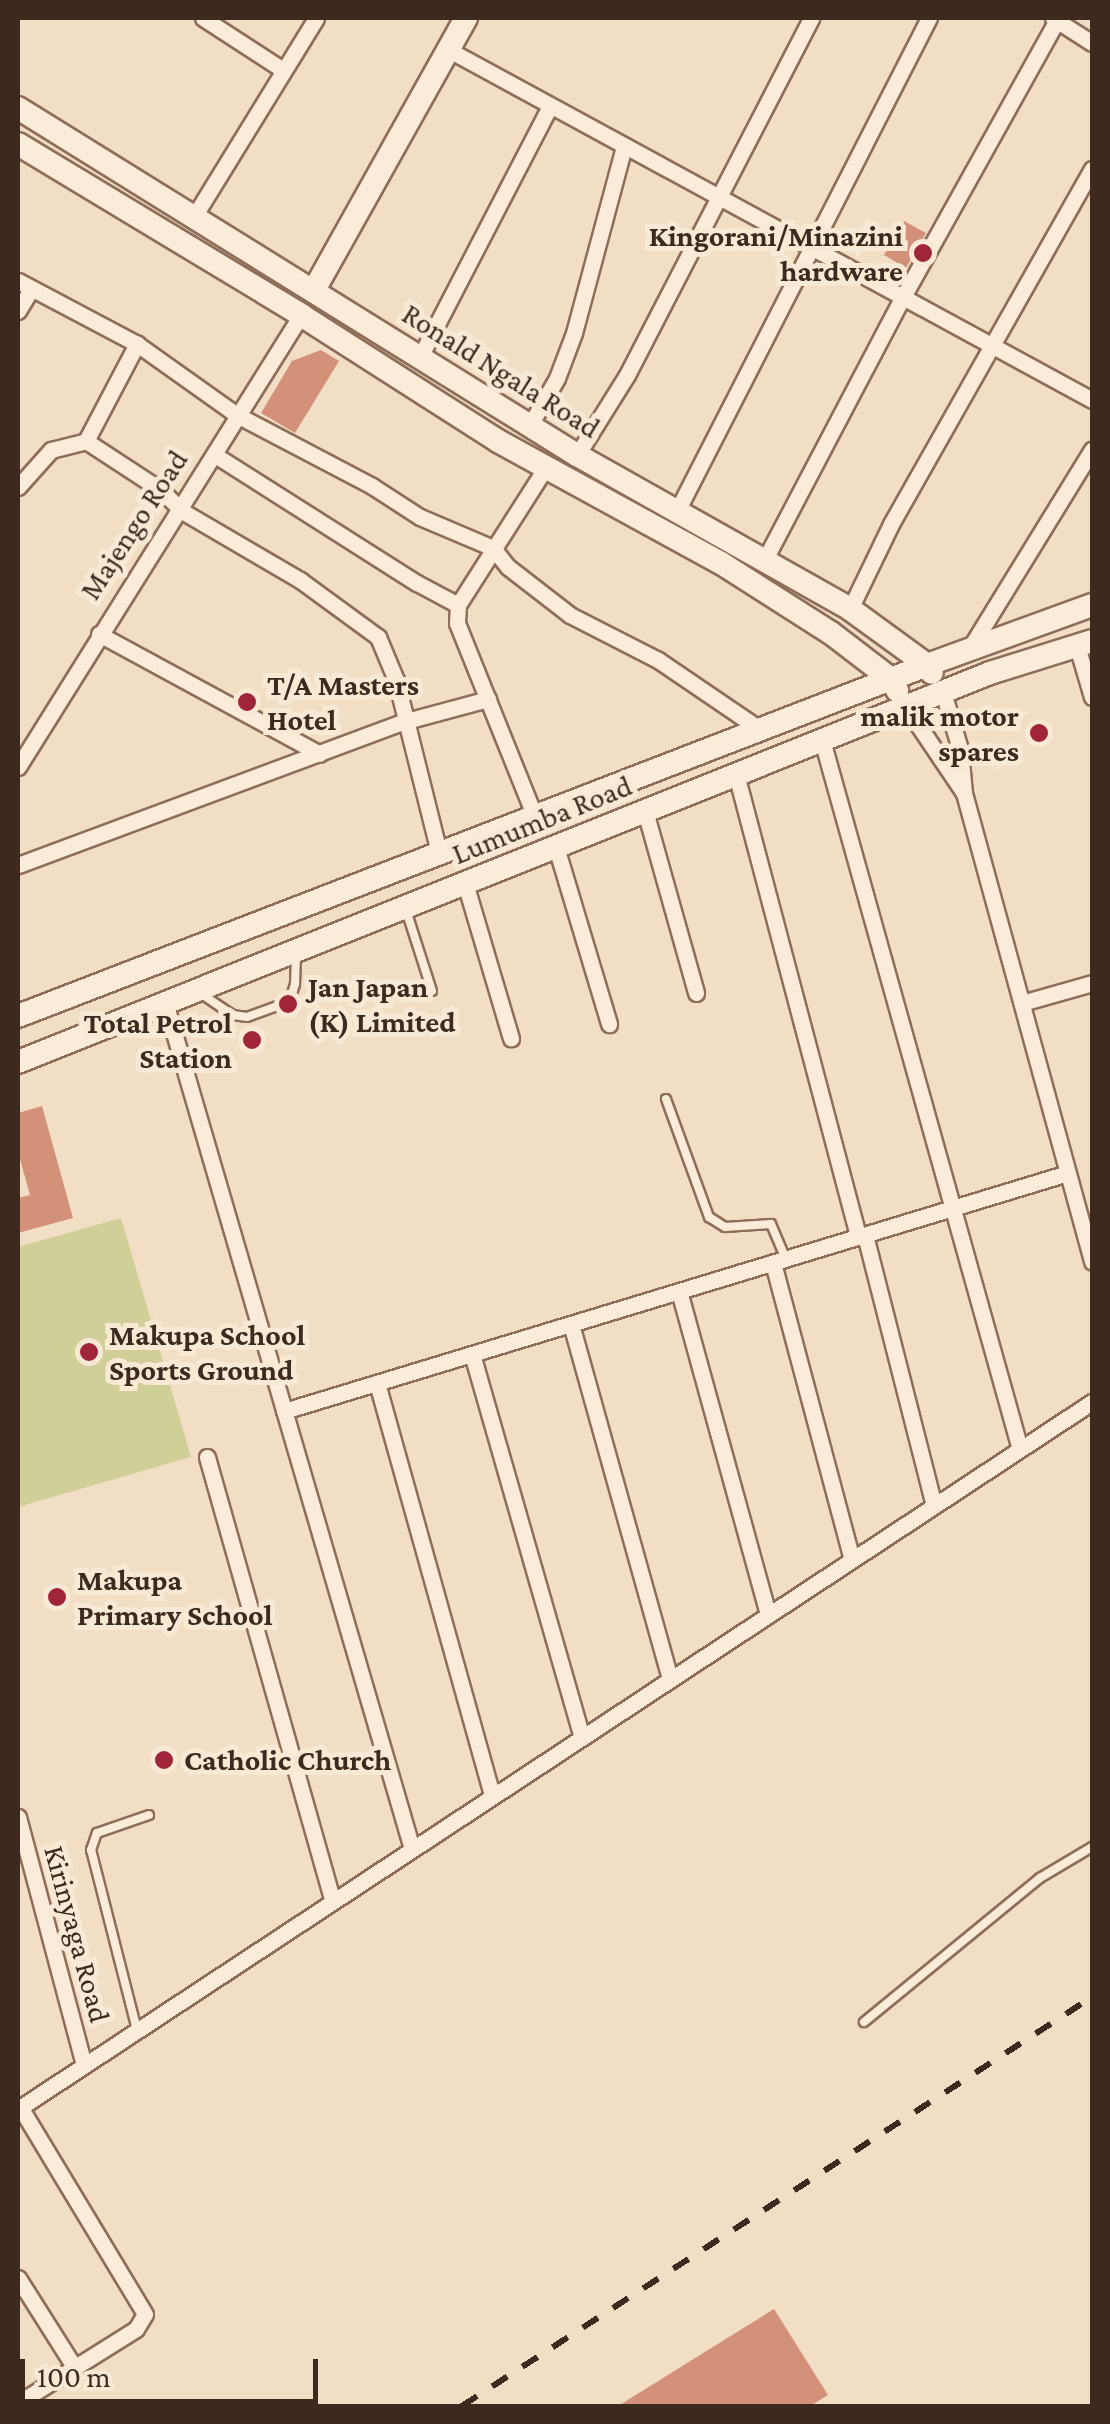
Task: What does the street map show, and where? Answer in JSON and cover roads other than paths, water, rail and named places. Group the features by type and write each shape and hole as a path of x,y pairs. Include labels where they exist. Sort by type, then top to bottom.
{"street":[{"path":"202,18 283,70"},
{"path":"195,216 316,18"},
{"path":"314,290 466,18"},
{"path":"577,455 627,375 810,18"},
{"path":"676,511 809,244 929,18"},
{"path":"763,563 1055,19 1092,43"},
{"path":"448,50 1092,400"},
{"path":"420,355 550,106"},
{"name":"Ronald Ngala Road","path":"18,108 577,455 850,609 927,665 943,692"},
{"name":"Ronald Ngala Road","path":"18,144 301,315 498,441 721,563 831,632 891,679 906,707"},
{"path":"530,424 557,378 574,333 624,146"},
{"path":"850,609 890,524 1092,168"},
{"path":"18,311 24,285 137,344 237,415 372,486 420,517 493,548 508,567 570,614 658,660 761,730"},
{"name":"Majengo Road","path":"18,766 99,634 182,512 237,415 301,315"},
{"path":"86,441 137,344"},
{"path":"18,488 51,450 66,442 86,441 160,490 182,512 300,580 378,638 406,721 440,853"},
{"path":"970,648 1087,471 1092,450"},
{"path":"215,454 416,583 458,604"},
{"path":"535,817 457,623 458,604 546,467"},
{"name":"Lumumba Road","path":"18,1016 970,648 1092,606"},
{"path":"99,634 320,754"},
{"path":"1085,643 1092,697"},
{"name":"Lumumba Road","path":"18,1062 943,692 1085,643"},
{"path":"943,692 960,749 964,793 1092,1262"},
{"path":"18,865 406,721 488,699"},
{"path":"906,707 964,793"},
{"path":"822,740 1020,1449"},
{"path":"736,774 934,1506"},
{"path":"645,811 696,993"},
{"path":"556,846 609,1024"},
{"path":"465,883 511,1038"},
{"path":"1022,1003 1092,983"},
{"path":"165,1002 412,1849"},
{"path":"284,1412 1068,1173"},
{"path":"779,1261 852,1560"},
{"path":"679,1292 768,1615"},
{"path":"571,1324 670,1679"},
{"path":"472,1354 582,1737"},
{"path":"376,1384 492,1796"},
{"path":"18,2403 136,2329 145,2314 19,2108 1092,1402"},
{"path":"207,1457 333,1901"},
{"name":"Kirinyaga Road","path":"18,1817 84,2065"},
{"path":"18,2278 74,2365"}],"lane":[{"path":"405,906 432,991"},
{"path":"196,990 233,1016 247,1017 280,1005 291,997 296,984 297,950"},
{"path":"666,1099 709,1217 725,1227 771,1224 779,1261"},
{"path":"137,2030 90,1850 96,1833 149,1815"},
{"path":"864,2022 1040,1878 1092,1847"}],"railway":[{"path":"462,2406 1092,1997"}],"place":[{"name":"Kingorani/Minazini hardware","path":"923,253"},
{"name":"T/A Masters Hotel","path":"247,702"},
{"name":"malik motor spares","path":"1039,733"},
{"name":"Jan Japan (K) Limited","path":"288,1004"},
{"name":"Total Petrol Station","path":"252,1040"},
{"name":"Makupa School Sports Ground","path":"89,1352"},
{"name":"Makupa Primary School","path":"57,1597"},
{"name":"Catholic Church","path":"164,1760"}]}
